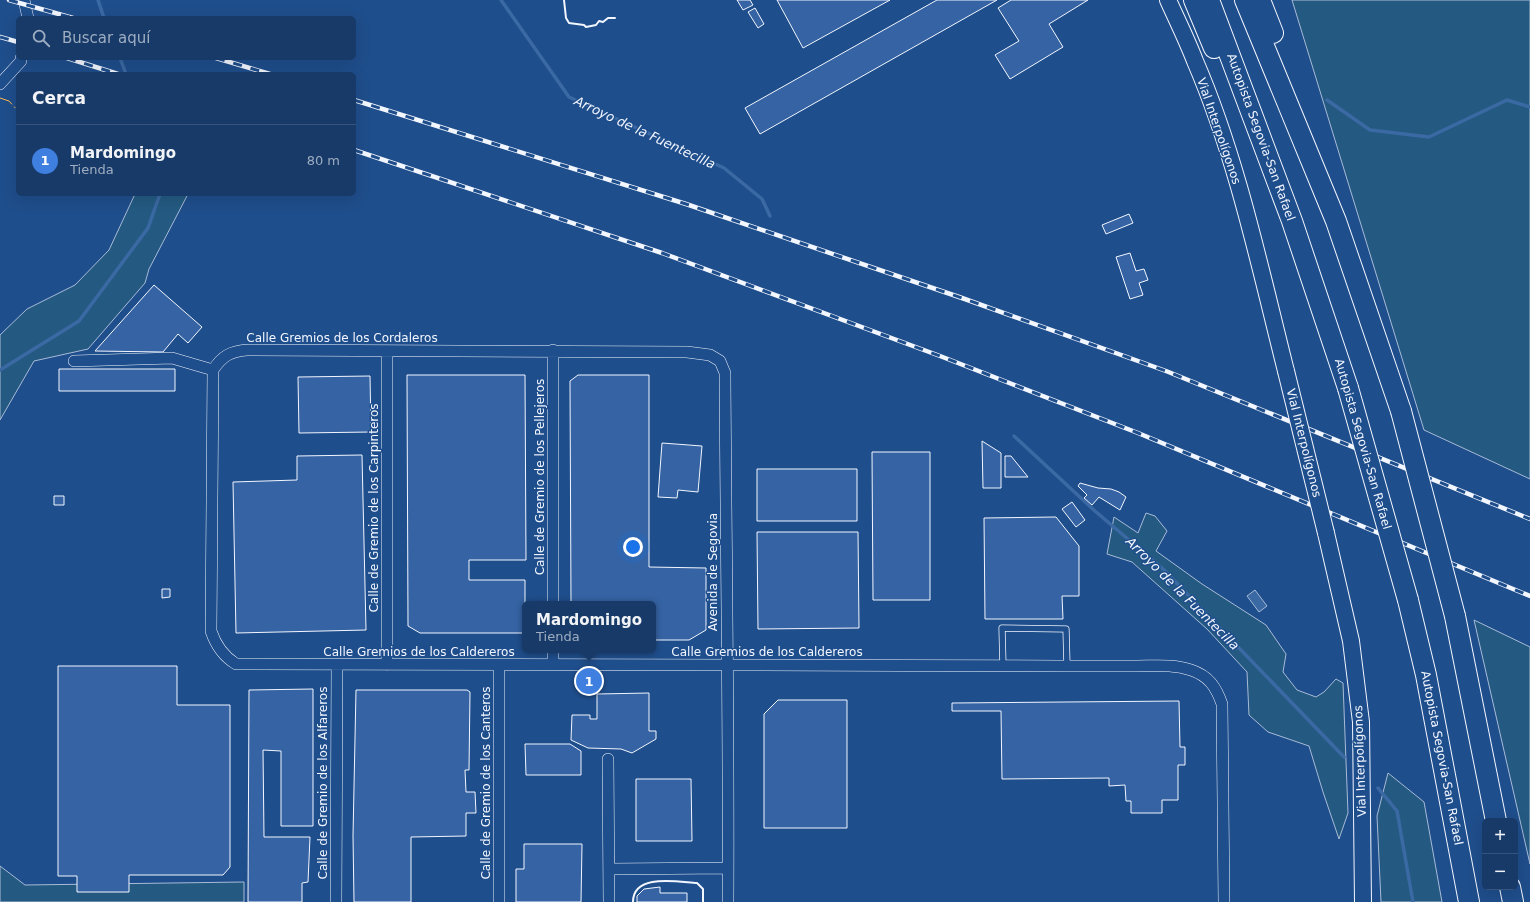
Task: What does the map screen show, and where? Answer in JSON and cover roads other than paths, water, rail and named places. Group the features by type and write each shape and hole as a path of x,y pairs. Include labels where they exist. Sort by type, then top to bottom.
{"highway":[{"path":"1194,0 1292,221"},
{"name":"Autopista Segovia-San Rafael","path":"1210,0 1292,221 1348,388 1408,600 1426,675 1469,902"},
{"path":"1245,0 1336,221"},
{"path":"1260,0 1293,87 1336,221 1401,411 1455,616 1495,818"},
{"path":"1511,890 1513,902"}],"main road":[{"name":"Vial Interpolígonos","path":"1168,0 1196,61 1221,130 1245,210 1326,532 1351,641 1361,722 1363,902"}],"street":[{"path":"24,0 28,16"},
{"path":"0,84 21,60"},
{"name":"Calle Gremios de los Cordaleros","path":"213,370 226,354 237,351 553,350 687,352 710,355 720,361 725,373"},
{"name":"Calle de Gremio de los Pellejeros","path":"553,350 553,601"},
{"name":"Calle de Gremio de los Carpinteros","path":"387,351 387,665"},
{"path":"74,361 172,358 213,370"},
{"name":"Calle Gremios de los Caldereros","path":"213,370 211,631 214,642 220,650 227,658 236,664 1177,667 1199,673 1209,680 1217,690 1222,704 1224,902"},
{"name":"Avenida de Segovia","path":"725,373 728,902"},
{"path":"553,653 553,665"},
{"name":"Calle de Gremio de los Alfareros","path":"336,902 337,665"},
{"name":"Calle de Gremio de los Canteros","path":"499,665 499,902"},
{"path":"608,759 609,902"},
{"path":"609,869 728,868"}],"lane":[{"path":"1003,666 1002,628 1066,629 1066,666"}],"waterway":[{"path":"98,0 103,16"},
{"name":"Arroyo de la Fuentecilla","path":"501,0 569,97 724,168 762,199 770,216"},
{"path":"121,60 125,72"},
{"path":"1327,100 1370,130 1429,137 1507,100 1530,107"},
{"path":"0,370 79,321 148,228 159,196"},
{"name":"Arroyo de la Fuentecilla","path":"1014,436 1095,511 1163,569 1344,757"},
{"name":"Arroyo de la Fuentecilla","path":"1378,788 1397,811 1413,902"}],"railway":[{"path":"9,0 66,16"},
{"path":"0,37 16,41"},
{"path":"73,60 112,72"},
{"path":"223,60 263,72"},
{"path":"356,101 686,204 962,298 1166,371 1530,519"},
{"path":"356,151 662,253 940,356 1138,433 1530,596"}],"place":[{"name":"Mardomingo","path":"589,681"}]}
